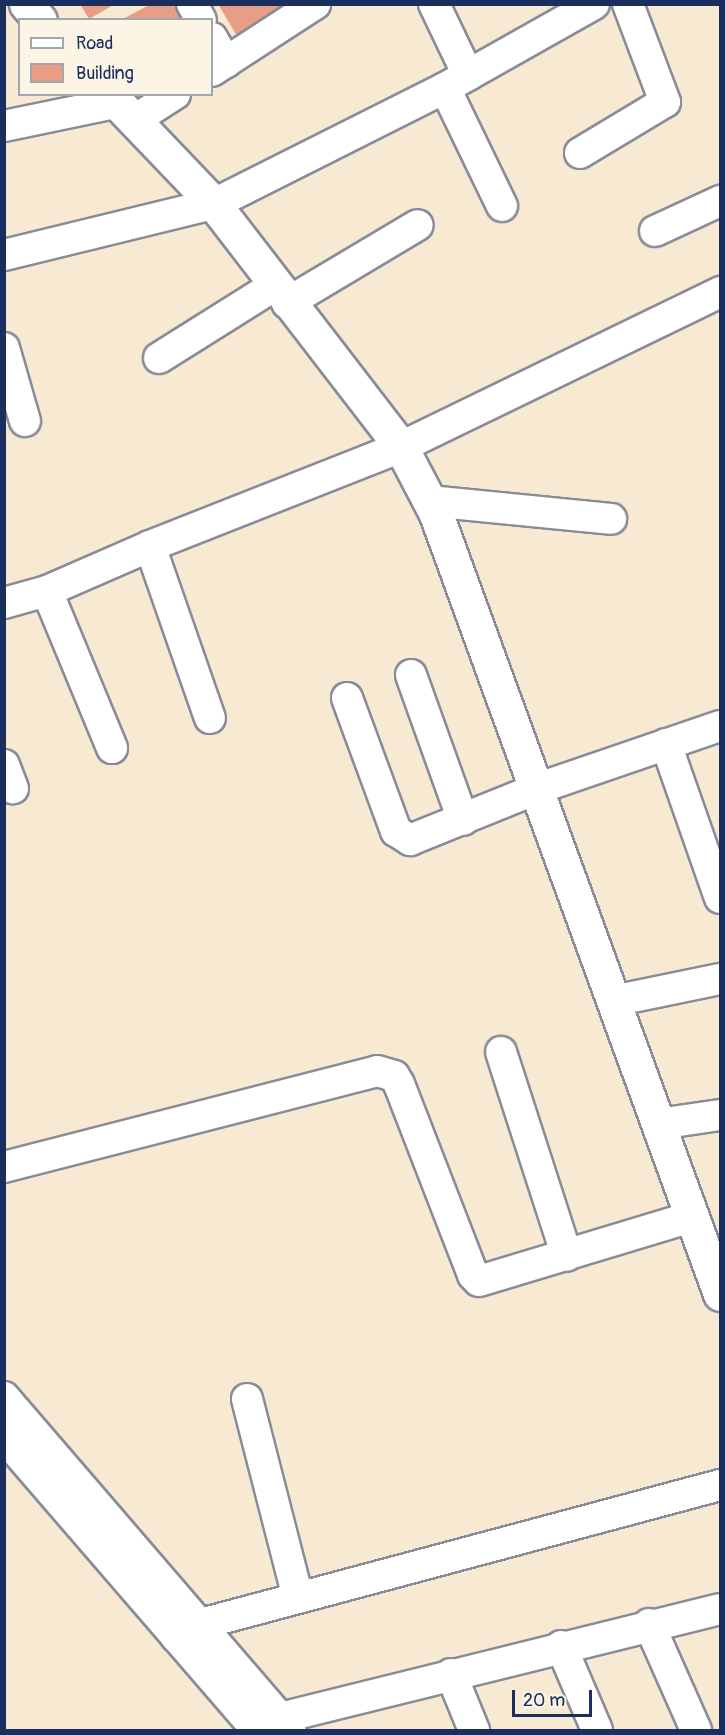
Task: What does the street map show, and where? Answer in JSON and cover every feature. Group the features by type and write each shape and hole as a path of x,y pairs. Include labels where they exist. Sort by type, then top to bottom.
{"street":[{"path":"26,4 38,18"},
{"path":"192,4 200,18"},
{"path":"216,57 315,4"},
{"path":"434,4 456,81 502,206"},
{"path":"4,255 214,204 456,81 594,4"},
{"path":"580,153 665,102 628,4"},
{"path":"4,126 166,96"},
{"path":"119,106 214,204 401,447 429,501 720,1294"},
{"path":"655,231 720,201"},
{"path":"159,358 418,225"},
{"path":"4,603 47,591 150,546 401,447 720,292"},
{"path":"4,348 25,421"},
{"path":"429,501 611,519"},
{"path":"150,546 210,718"},
{"path":"47,591 112,748"},
{"path":"411,675 463,819"},
{"path":"347,698 396,831 402,838 420,838 536,789 720,726"},
{"path":"666,744 720,898"},
{"path":"613,1001 720,980"},
{"path":"501,1052 567,1256"},
{"path":"4,1167 377,1071 386,1072 399,1084 476,1279 484,1281 692,1217"},
{"path":"659,1124 720,1114"},
{"path":"4,1397 189,1631"},
{"path":"247,1400 298,1598"},
{"path":"4,1437 276,1726 451,1674 720,1608"},
{"path":"189,1631 298,1598 720,1485"},
{"path":"649,1624 696,1731"},
{"path":"561,1646 597,1731"},
{"path":"451,1674 474,1731"}],"building":[{"path":"80,4 115,4 91,18 88,18"},
{"path":"151,4 174,4 182,18 125,18"},
{"path":"218,4 282,4 288,14 240,41"}]}
